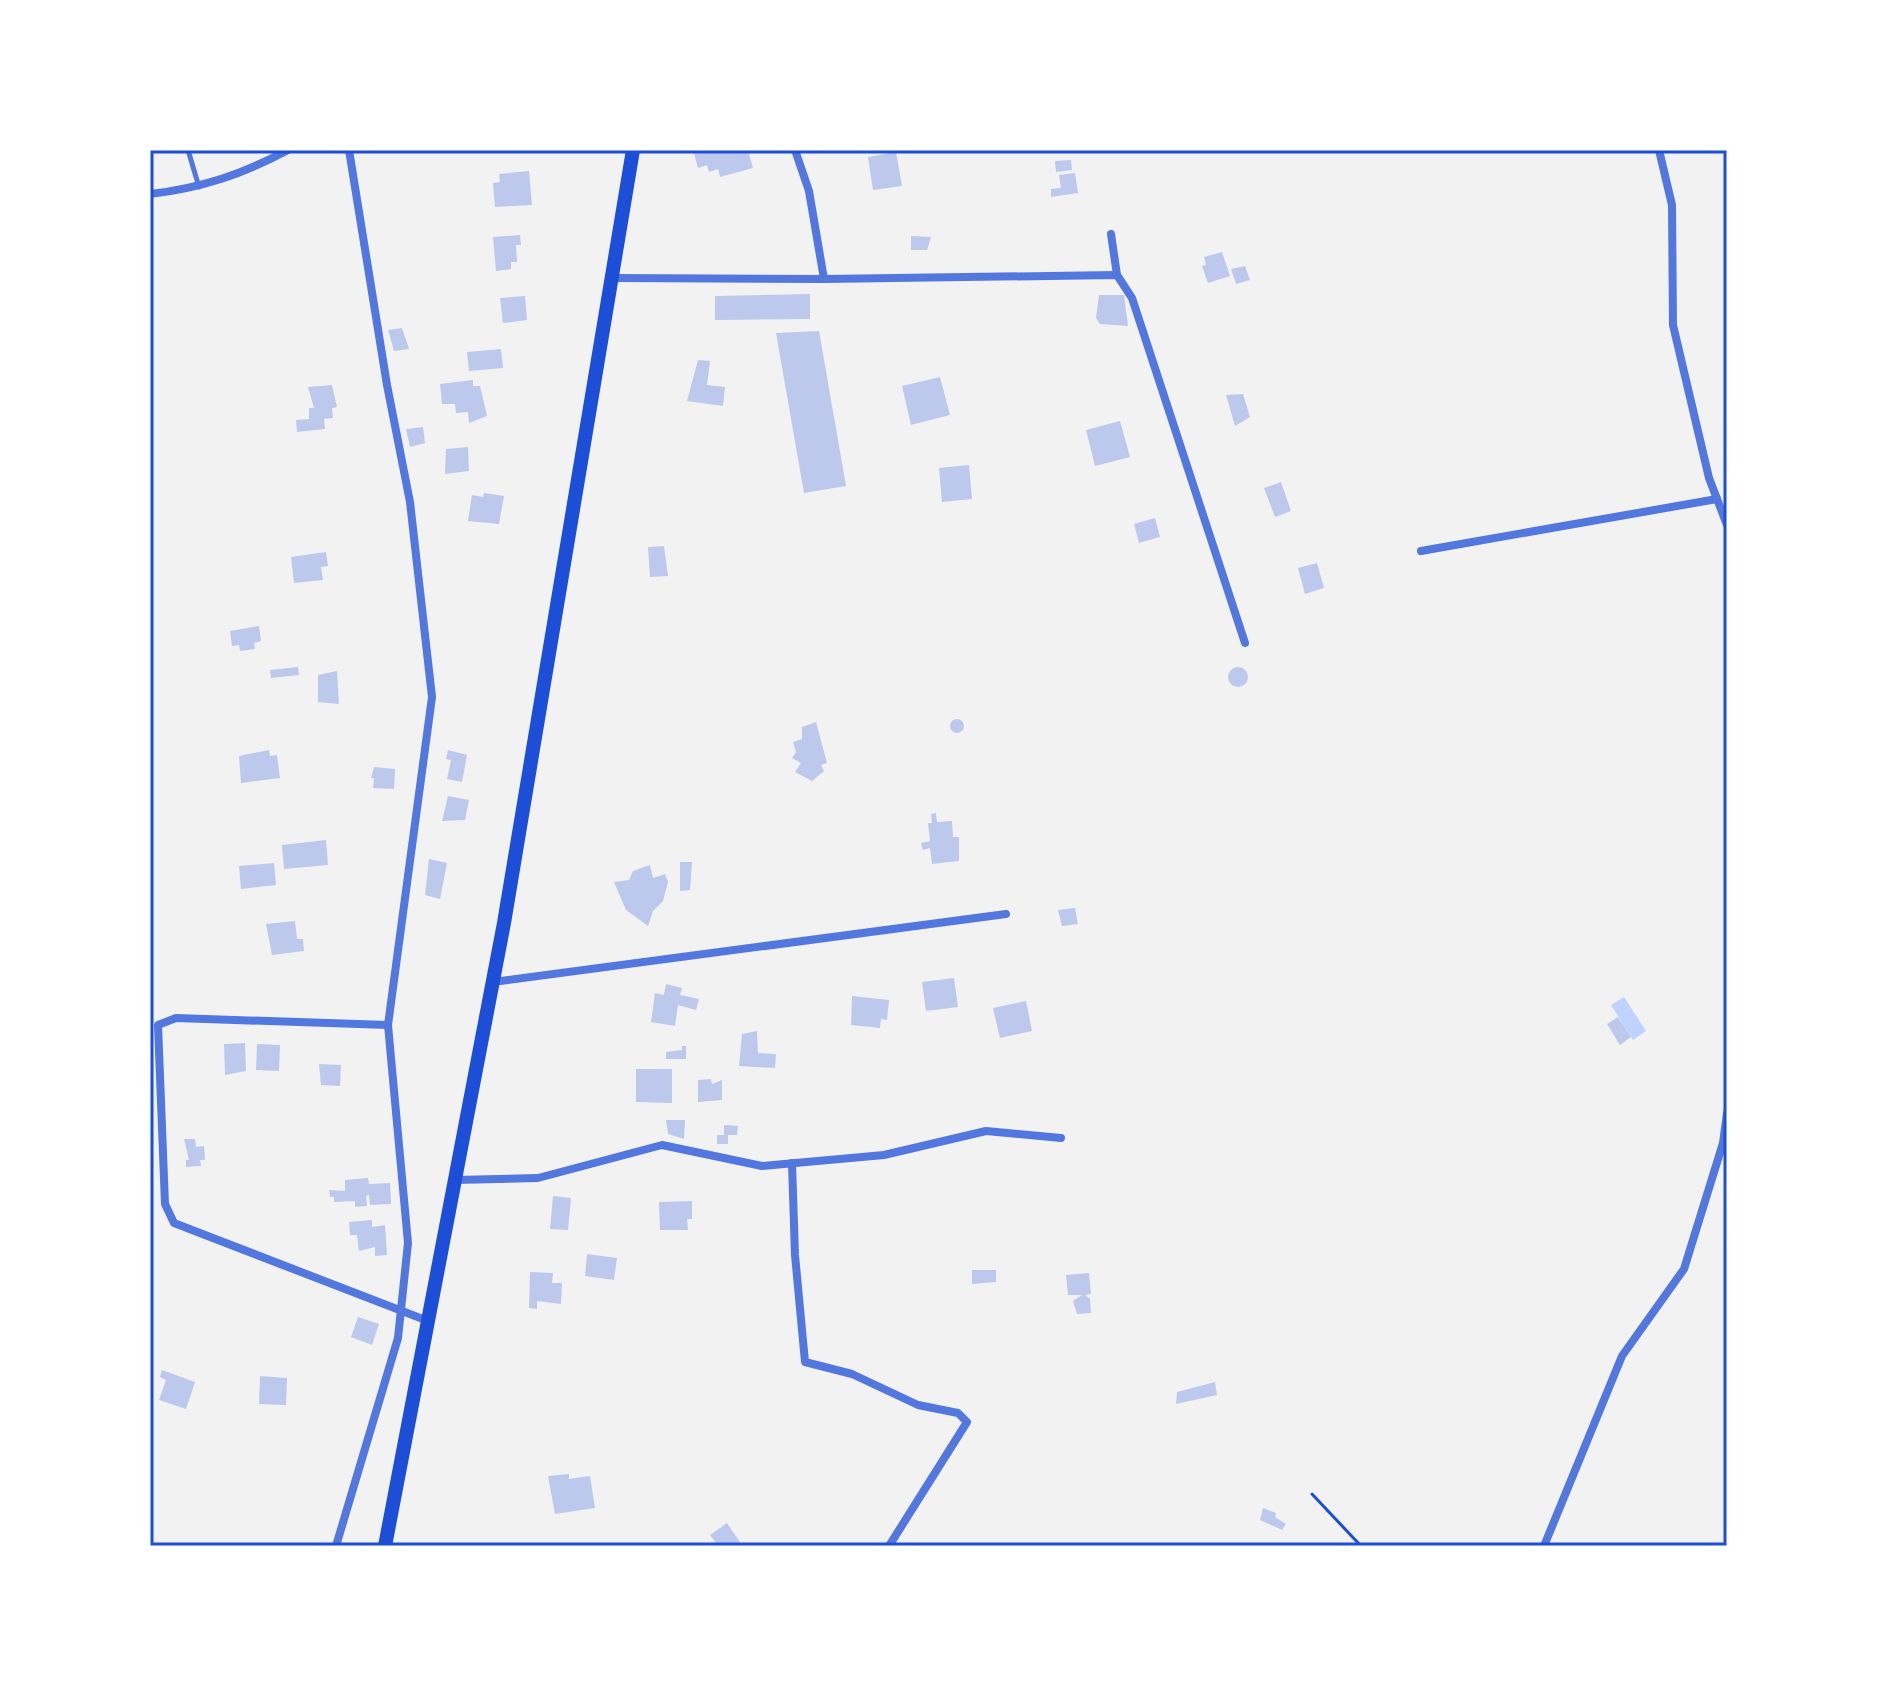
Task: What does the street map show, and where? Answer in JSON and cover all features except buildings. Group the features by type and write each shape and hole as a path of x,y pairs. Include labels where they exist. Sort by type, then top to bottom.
{"main road":[{"path":"385,1546 492,982 633,150"}],"street":[{"path":"150,194 200,188 247,172 288,150"},
{"path":"336,1546 402,1314 408,1243 388,1025 403,893 428,749 432,697 410,502 349,150"},
{"path":"795,150 809,191 824,279"},
{"path":"1659,150 1672,205 1673,325 1717,499 1727,525"},
{"path":"1111,234 1117,275 1132,298 1245,643"},
{"path":"612,278 1117,275"},
{"path":"1421,551 1717,499"},
{"path":"492,982 1006,914"},
{"path":"388,1025 176,1018 158,1025 165,1204 174,1223 402,1314 429,1321"},
{"path":"1544,1546 1622,1356 1684,1269 1723,1143 1727,1113"},
{"path":"455,1180 538,1178 662,1145 752,1166 884,1155 986,1131 1061,1138"},
{"path":"792,1163 795,1255 805,1362 852,1374 918,1405 958,1413 967,1422 889,1546"}],"lane":[{"path":"188,150 200,188"}],"path":[{"path":"1312,1494 1361,1546"}],"water":[{"path":"1624,997 1646,1031 1633,1040 1611,1005"}]}
